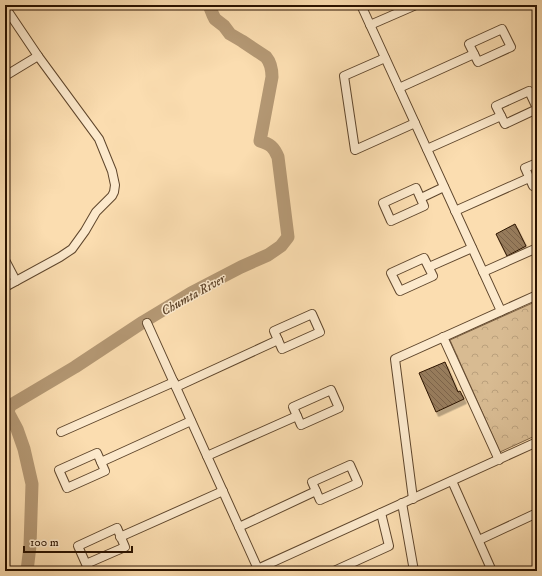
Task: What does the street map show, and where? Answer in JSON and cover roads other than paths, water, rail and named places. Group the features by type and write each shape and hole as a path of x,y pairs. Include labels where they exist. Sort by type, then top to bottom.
{"street":[{"path":"361,5 501,311"},
{"path":"370,25 416,5"},
{"path":"5,8 99,139 112,171 115,185 112,196 96,212 72,249 5,287"},
{"path":"502,29 511,47 478,62 474,54 469,44 502,29"},
{"path":"399,88 474,54"},
{"path":"5,76 38,56"},
{"path":"385,58 344,76 355,150 415,123"},
{"path":"529,91 537,109 505,124 496,106 529,91"},
{"path":"427,149 501,116"},
{"path":"537,162 525,168 533,186 537,184"},
{"path":"455,211 529,178"},
{"path":"421,198 444,187"},
{"path":"416,188 421,198 424,206 392,221 383,203 416,188"},
{"path":"429,267 472,248"},
{"path":"483,272 537,248"},
{"path":"424,258 429,267 432,276 400,291 391,273 424,258"},
{"path":"5,260 16,281"},
{"path":"413,499 395,359 537,295"},
{"path":"312,314 320,332 282,349 278,340 274,331 312,314"},
{"path":"147,323 239,527 255,570 537,442"},
{"path":"443,337 499,460"},
{"path":"61,432 278,340"},
{"path":"331,390 339,408 301,425 297,416 293,407 331,390"},
{"path":"207,456 297,416"},
{"path":"101,462 191,421"},
{"path":"97,453 101,462 105,471 67,488 59,470 97,453"},
{"path":"350,465 358,483 320,500 316,491 312,482 350,465"},
{"path":"452,481 492,571"},
{"path":"120,537 223,491"},
{"path":"239,527 316,491"},
{"path":"402,503 414,571"},
{"path":"334,571 389,546 381,513"},
{"path":"478,540 537,513"},
{"path":"117,528 120,537 125,547 86,564 78,546 117,528"}],"waterway":[{"name":"Chumta River","path":"27,571 30,546 32,484 24,449 17,429 9,414 8,410 11,405 75,367 143,322 191,293 268,255 281,246 288,237 278,157 271,146 260,141 272,77 270,64 266,57 230,34 224,26 215,19 209,5"}]}
